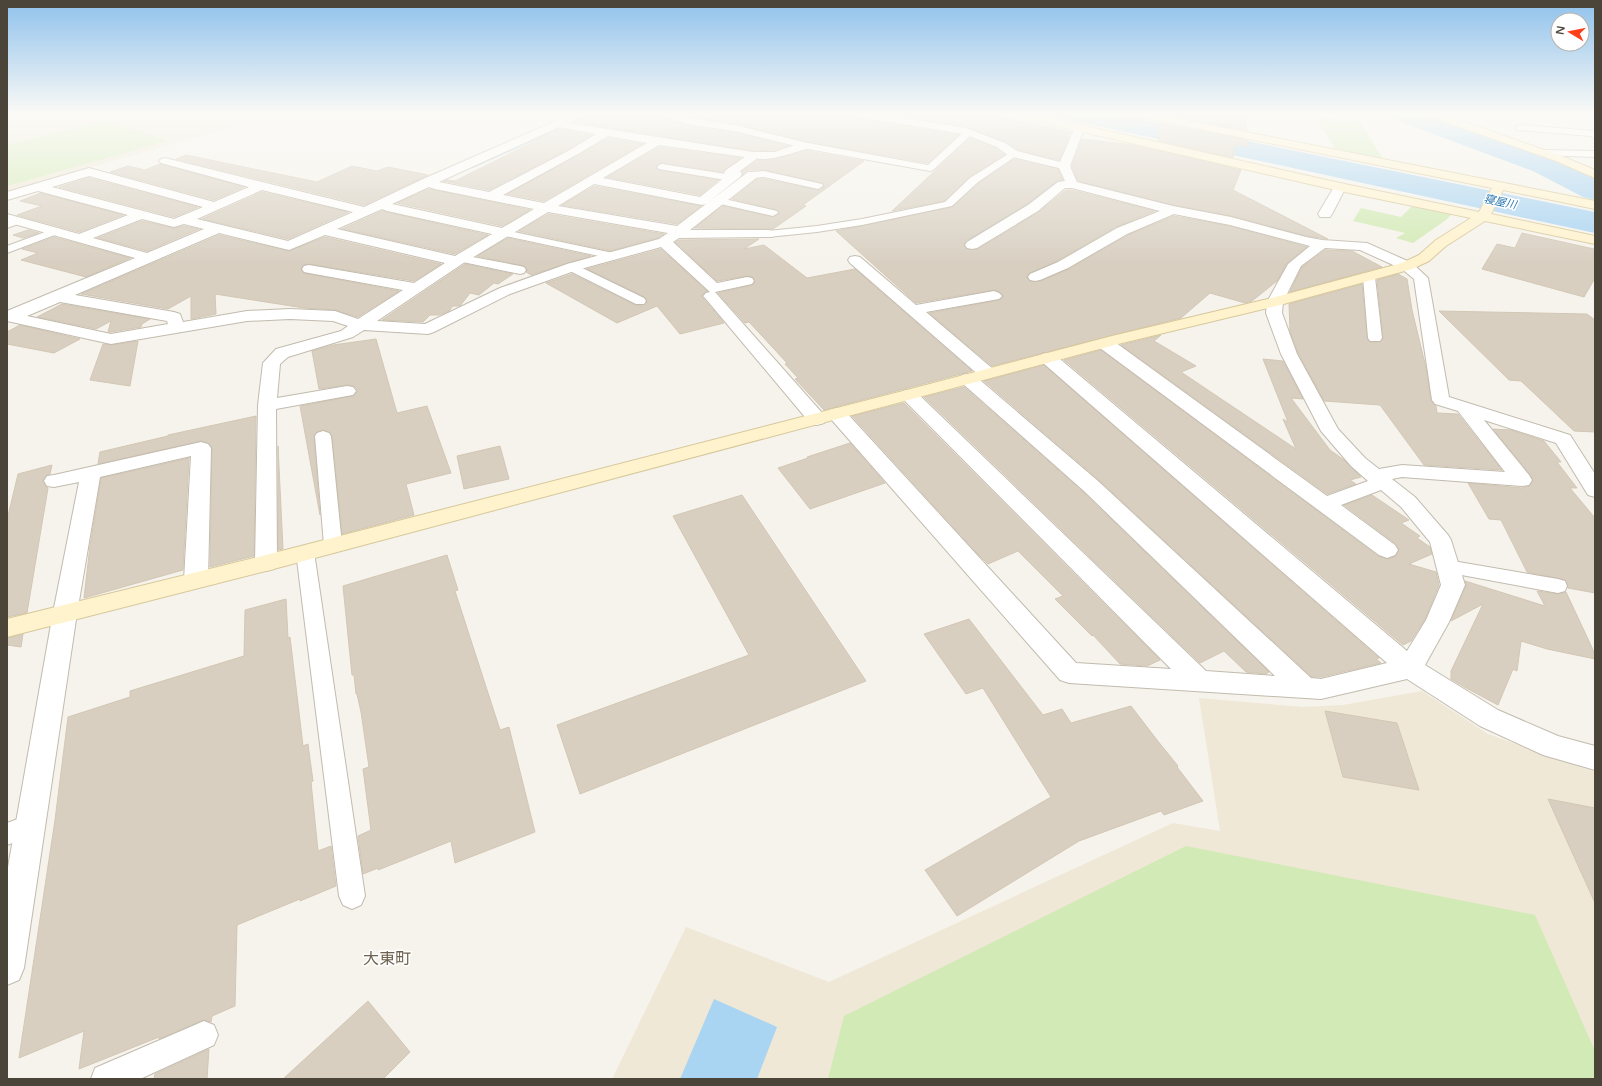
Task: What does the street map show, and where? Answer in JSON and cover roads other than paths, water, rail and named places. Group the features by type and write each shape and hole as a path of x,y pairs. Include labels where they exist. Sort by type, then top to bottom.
{"street":[{"path":"175,164 364,211"},
{"path":"184,220 289,246 387,207 474,164"},
{"path":"492,196 552,164"},
{"path":"266,563 267,405 272,363 282,353 347,334 459,260 619,164"},
{"path":"738,180 736,174 730,173 743,164"},
{"path":"1054,164 1064,166 1072,184"},
{"path":"1235,164 1340,187 1485,214 1595,240"},
{"path":"1391,164 1590,204"},
{"path":"1570,164 1595,174"},
{"path":"7,196 89,172 214,206"},
{"path":"592,180 702,201 738,180"},
{"path":"9,317 111,339 247,316 290,314 334,316 359,325 428,329 505,291 572,267 613,256 673,236 720,201 738,180"},
{"path":"328,231 364,211 431,184 673,236 768,234"},
{"path":"972,245 1033,208 1062,185 1072,184 1173,210 1231,221 1322,244 1362,246 1407,266 1421,278 1441,400 1563,439 1595,490"},
{"path":"38,187 174,223 261,186"},
{"path":"7,628 266,563 978,376 1106,344 1118,339 1275,302 1407,266 1424,258 1441,243 1485,214 1499,186"},
{"path":"1325,214 1340,187"},
{"path":"387,207 505,233"},
{"path":"1035,277 1063,265 1122,231 1173,210"},
{"path":"81,238 140,215"},
{"path":"10,221 56,231 149,258"},
{"path":"9,317 60,297 216,229"},
{"path":"328,231 459,260"},
{"path":"673,236 714,288 748,281"},
{"path":"711,296 827,416 1069,673 1321,689 1410,668 1437,622 1452,585 1440,540 1408,502 1358,462 1330,431 1289,354 1274,313 1275,302 1295,264 1322,244"},
{"path":"855,260 912,310 1092,486 1305,688"},
{"path":"309,269 417,288"},
{"path":"912,310 994,296"},
{"path":"60,297 174,317 177,328"},
{"path":"1106,344 1387,550"},
{"path":"1048,358 1410,668 1489,718 1553,747 1595,758"},
{"path":"267,405 347,391"},
{"path":"909,395 1199,681"},
{"path":"1324,504 1379,479 1402,471 1522,480 1464,407"},
{"path":"54,481 201,448 196,580"},
{"path":"7,968 19,829 65,613 91,472"}],"lane":[{"path":"906,164 930,168 935,164"},
{"path":"768,234 847,224 948,204 974,180 998,164"},
{"path":"662,167 738,180 764,174 818,186"},
{"path":"720,201 773,213"},
{"path":"7,250 56,231"},
{"path":"505,233 613,256"},
{"path":"459,260 520,270"},
{"path":"572,267 640,301"},
{"path":"1369,277 1375,338"},
{"path":"323,436 333,545"},
{"path":"305,552 352,896"},
{"path":"1447,566 1558,586"},
{"path":"106,1079 204,1035"}],"water":[{"name":"寝屋川","path":"1273,164 1358,164 1595,212 1595,233"},
{"path":"714,999 777,1027 757,1079 680,1079"}],"waterway":[{"path":"471,167 479,164"},
{"path":"1543,164 1595,190"},
{"path":"970,238 1027,206 1060,178"}],"district":[{"name":"大東町","path":"387,959"}]}
